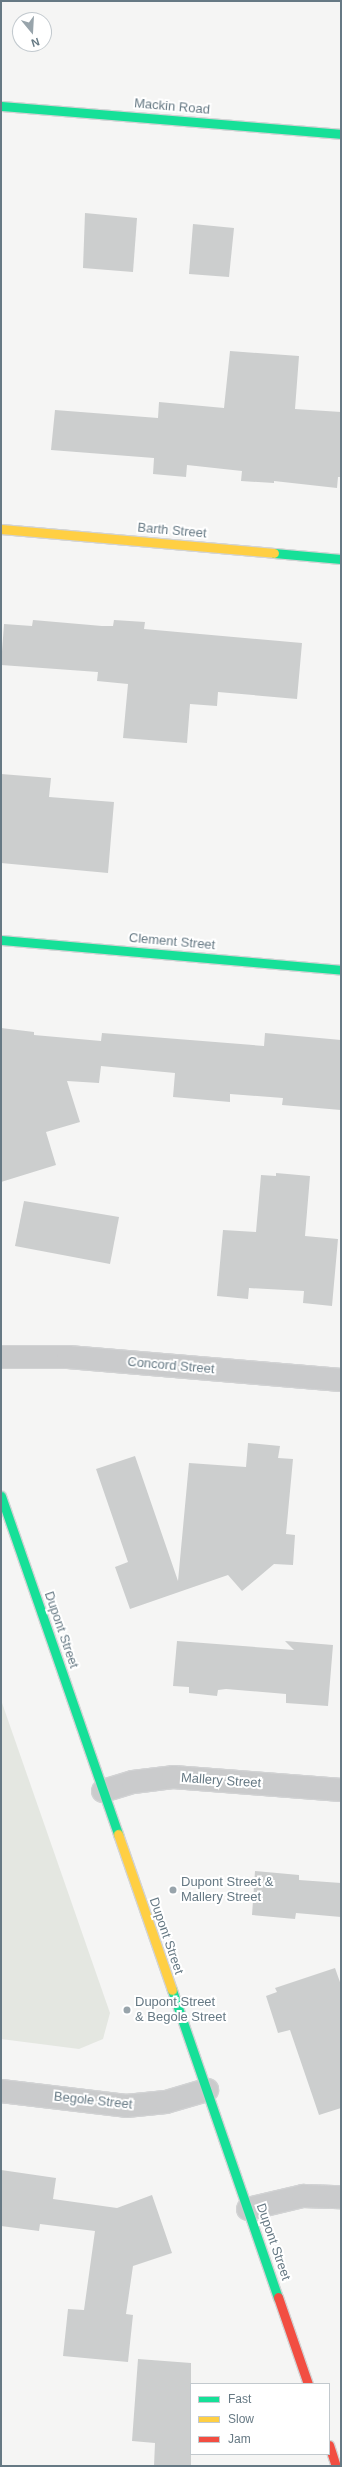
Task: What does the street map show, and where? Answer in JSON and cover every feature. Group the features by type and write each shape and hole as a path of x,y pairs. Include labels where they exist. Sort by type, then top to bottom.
{"street":[{"name":"Mackin Road","path":"1,106 341,134"},
{"name":"Barth Street","path":"1,529 341,559"},
{"name":"Clement Street","path":"1,940 341,970"},
{"name":"Concord Street","path":"1,1357 68,1357 341,1380"},
{"name":"Dupont Street","path":"1,1496 308,2383"},
{"name":"Mallery Street","path":"103,1791 133,1782 173,1777 341,1790"},
{"name":"Begole Street","path":"1,2091 132,2106 166,2102 206,2090"},
{"path":"248,2209 297,2196 341,2197"},
{"path":"330,2448 336,2466"}],"shaded area":[{"path":"1,1700 110,2013 103,2039 79,2049 1,2039"}],"building":[{"path":"85,213 137,218 133,272 83,268"},
{"path":"193,224 234,228 229,277 189,274"},
{"path":"230,351 299,356 295,409 341,412 341,477 338,477 337,488 274,481 274,483 241,481 242,471 187,465 186,477 153,474 154,458 51,450 55,410 158,418 159,402 224,408"},
{"path":"33,620 102,626 113,626 114,620 145,622 144,629 302,643 297,699 218,692 217,706 190,704 187,743 123,738 128,684 97,681 98,672 1,665 4,624 32,626"},
{"path":"1,774 51,778 49,797 114,802 108,873 1,863"},
{"path":"1,1028 34,1032 34,1035 101,1041 102,1033 264,1046 265,1033 341,1040 341,1110 282,1105 283,1098 230,1094 230,1102 173,1097 175,1073 101,1066 99,1083 67,1081 80,1122 46,1132 56,1165 1,1182"},
{"path":"276,1173 310,1176 305,1236 338,1239 332,1306 303,1303 304,1291 249,1288 248,1299 217,1296 223,1230 256,1232 261,1175 276,1176"},
{"path":"24,1201 119,1217 110,1264 15,1246"},
{"path":"248,1443 280,1446 278,1458 293,1459 286,1534 295,1535 293,1565 274,1564 242,1591 228,1575 130,1609 115,1567 128,1562 96,1469 135,1456 178,1581 189,1463 246,1467"},
{"path":"177,1641 294,1650 285,1641 333,1645 328,1706 286,1703 286,1694 226,1689 218,1690 217,1696 189,1693 189,1687 173,1686"},
{"path":"255,1871 299,1875 299,1880 341,1883 341,1917 296,1913 295,1919 252,1915"},
{"path":"335,1968 341,1985 341,2108 319,2115 290,2030 278,2033 266,1996 277,1992 275,1988"},
{"path":"1,2170 56,2178 53,2199 117,2208 152,2195 172,2253 133,2266 126,2314 133,2315 128,2362 63,2356 68,2309 84,2310 95,2231 40,2224 39,2231 1,2226"},
{"path":"138,2359 191,2363 191,2466 154,2466 155,2443 132,2441"}],"traffic: fast":[{"path":"1,106 341,134"},
{"path":"274,553 341,559"},
{"path":"1,940 341,970"},
{"path":"1,1496 118,1834"},
{"path":"172,1990 278,2297"}],"traffic: slow":[{"path":"1,529 274,553"},
{"path":"118,1834 172,1990"}],"traffic: jam":[{"path":"278,2297 308,2383"},
{"path":"330,2448 336,2466"}],"place":[{"name":"Dupont Street & Mallery Street","path":"173,1890"},
{"name":"Dupont Street & Begole Street","path":"127,2010"}]}
